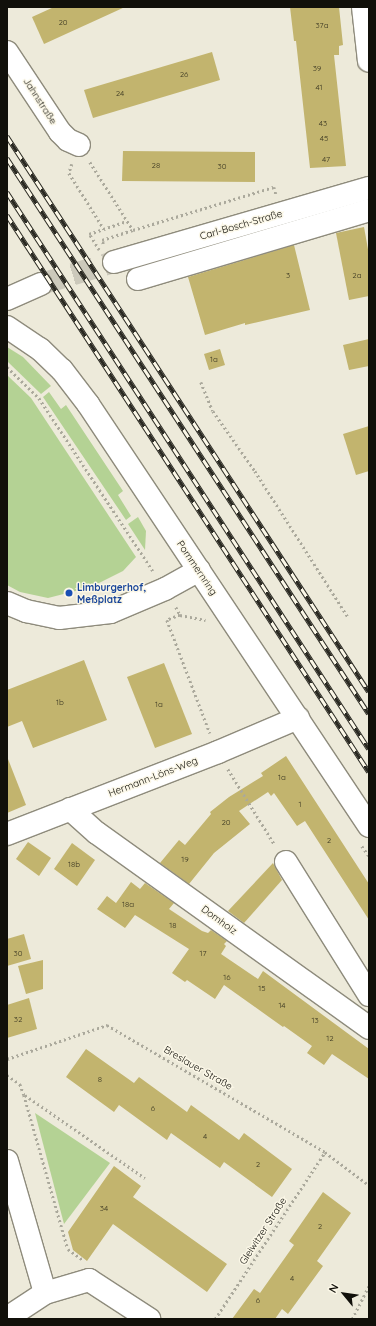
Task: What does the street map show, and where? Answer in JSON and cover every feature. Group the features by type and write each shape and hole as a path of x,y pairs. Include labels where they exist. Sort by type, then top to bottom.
{"street":[{"path":"363,7 369,61"},
{"name":"Jahnstraße","path":"7,52 60,132 68,140 79,145"},
{"name":"Carl-Bosch-Straße","path":"109,255 369,188"},
{"path":"138,279 369,210"},
{"path":"7,299 40,284"},
{"name":"Pommernring","path":"7,327 40,349 66,376 88,404 369,826"},
{"path":"7,603 26,611 59,618 111,612 164,589 199,570"},
{"name":"Hermann-Löns-Weg","path":"7,834 218,752 298,718"},
{"name":"Domholz","path":"70,809 97,832 369,1028"},
{"path":"286,862 369,995"},
{"path":"7,1161 45,1293"},
{"path":"7,1318 45,1293 89,1280 149,1319"}],"path":[{"path":"79,145 133,230"},
{"path":"79,145 69,174 104,229"},
{"path":"109,255 102,240 274,187 277,198"},
{"path":"89,234 127,221"},
{"path":"7,367 39,398 180,615"},
{"path":"201,382 213,411 255,471 348,617"},
{"path":"208,620 180,615 168,620 218,752 286,862"},
{"name":"Breslauer Straße","path":"7,1059 108,1025 325,1152 369,1185"},
{"path":"7,1075 20,1084 68,1249 87,1263 89,1280"},
{"path":"24,1094 145,1178"},
{"name":"Gleiwitzer Straße","path":"215,1319 325,1152"},
{"path":"352,1319 369,1285"}],"green space":[{"path":"7,347 23,357 51,386 41,394 7,361"},
{"path":"7,375 31,398 136,557 123,571 91,587 48,598 20,592 7,585"},
{"path":"49,392 61,409 66,405 123,491 118,495 131,516 126,520 43,397"},
{"path":"138,517 146,531 145,550 128,524"},
{"path":"35,1113 110,1163 64,1224"}],"building":[{"path":"54,7 125,7 44,44 32,17"},
{"path":"290,7 339,7 343,45 339,46 339,55 334,55 346,166 310,168 296,41 294,41"},
{"path":"212,52 220,80 93,118 84,90"},
{"path":"123,151 255,152 255,182 122,181"},
{"path":"364,227 369,255 369,296 349,300 336,233"},
{"path":"294,245 310,310 245,325 245,323 205,335 188,277"},
{"path":"369,339 369,366 349,370 343,345"},
{"path":"220,349 225,365 209,370 204,354"},
{"path":"369,426 369,471 356,475 343,434"},
{"path":"84,660 107,720 33,748 22,721 7,727 7,690"},
{"path":"164,663 192,734 155,748 127,677"},
{"path":"286,756 369,884 369,920 305,821 297,826 274,793 271,796 268,792 239,811 250,824 214,853 189,884 160,863 179,840 185,845 211,814 210,812 229,797 263,776 261,773"},
{"path":"8,759 26,805 7,813 7,760"},
{"path":"28,842 51,858 39,876 16,859"},
{"path":"72,843 95,860 77,886 54,869"},
{"path":"273,863 282,880 244,923 228,911"},
{"path":"131,882 140,889 145,883 174,903 169,909 202,931 208,933 211,930 227,941 224,944 226,946 221,954 258,979 263,971 369,1049 369,1079 332,1054 324,1065 307,1053 312,1046 224,985 215,999 187,980 185,982 172,973 189,949 135,915 125,928 97,909 107,896 116,903"},
{"path":"24,934 31,959 7,966 7,939"},
{"path":"43,960 43,989 26,994 18,966"},
{"path":"29,998 37,1029 7,1038 7,1005"},
{"path":"86,1049 134,1083 139,1077 187,1112 191,1105 239,1140 244,1133 292,1169 272,1197 224,1162 220,1168 171,1133 167,1140 119,1105 114,1112 66,1077"},
{"path":"114,1166 141,1186 133,1197 227,1264 207,1292 113,1224 87,1261 73,1250 68,1232"},
{"path":"323,1192 351,1213 317,1261 323,1266 288,1314 282,1309 275,1319 232,1319 254,1289 260,1293 294,1245 289,1241"}],"tunnel":[{"path":"41,284 114,262"}],"railway":[{"path":"7,136 369,692"},
{"path":"7,158 369,714"},
{"path":"7,192 369,749"},
{"path":"7,215 369,772"}],"place":[{"name":"Limburgerhof, Meßplatz","path":"69,593"}]}
